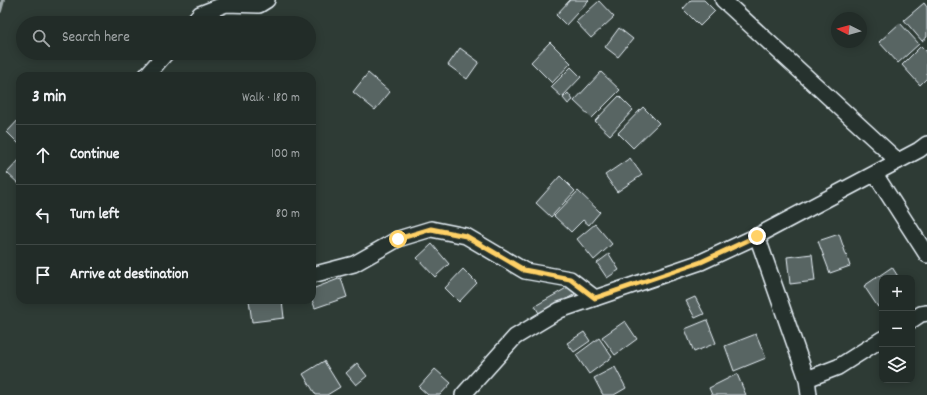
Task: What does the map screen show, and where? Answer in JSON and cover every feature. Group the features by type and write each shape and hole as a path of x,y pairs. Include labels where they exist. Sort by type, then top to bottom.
{"street":[{"path":"198,16 226,4 259,5 267,0"},
{"path":"723,0 898,161"},
{"path":"149,72 160,60"},
{"path":"463,395 515,337 560,310 701,262 757,236 919,150 927,144"},
{"path":"874,174 927,254"},
{"path":"316,274 354,264 398,239 431,229 466,236 524,270 570,279 595,298"},
{"path":"757,236 806,379 809,395"},
{"path":"915,318 921,314 927,313"},
{"path":"806,379 838,367 879,341"}],"building":[{"path":"570,0 589,0 566,25 556,15"},
{"path":"691,0 704,0 715,11 700,26 683,9"},
{"path":"599,1 614,17 591,38 576,22"},
{"path":"924,3 927,7 927,37 922,41 904,20"},
{"path":"900,23 919,44 898,63 879,42"},
{"path":"619,28 633,39 618,57 605,47"},
{"path":"550,42 571,63 552,83 531,62"},
{"path":"921,46 927,52 927,78 920,85 902,65"},
{"path":"460,48 479,62 467,79 448,65"},
{"path":"571,67 581,77 562,97 551,87"},
{"path":"601,72 620,90 592,118 574,101"},
{"path":"368,73 390,92 375,110 353,92"},
{"path":"568,93 573,100 568,104 563,98"},
{"path":"619,96 633,110 610,135 595,121"},
{"path":"643,107 659,123 633,148 618,133"},
{"path":"16,122 16,141 7,132"},
{"path":"630,158 642,175 617,192 605,175"},
{"path":"16,163 16,181 7,173"},
{"path":"560,176 575,191 551,217 536,203"},
{"path":"578,191 600,212 589,225 583,220 571,232 554,216"},
{"path":"595,224 612,244 594,260 577,239"},
{"path":"839,234 850,266 830,273 818,241"},
{"path":"432,244 449,264 435,277 417,258"},
{"path":"609,254 619,270 607,278 597,263"},
{"path":"812,254 815,281 790,284 787,257"},
{"path":"892,267 897,275 880,275"},
{"path":"463,269 477,283 459,302 445,288"},
{"path":"879,276 878,307 864,286"},
{"path":"341,278 347,297 315,308 314,304 316,304 316,287"},
{"path":"570,286 575,294 540,315 535,306"},
{"path":"695,297 704,314 695,318 686,301"},
{"path":"250,304 282,304 284,318 252,322"},
{"path":"707,320 716,343 694,352 685,329"},
{"path":"625,321 637,339 615,355 602,337"},
{"path":"584,332 590,341 574,352 567,343"},
{"path":"756,334 766,358 734,371 725,346"},
{"path":"599,338 612,357 589,374 576,355"},
{"path":"324,361 340,387 327,395 316,395 303,374"},
{"path":"357,363 367,376 356,385 346,373"},
{"path":"615,367 626,388 614,395 603,395 594,378"},
{"path":"435,369 451,383 440,395 428,395 419,387"},
{"path":"737,374 746,395 712,395 709,388"}],"waterway":[{"path":"0,11 3,0"}],"route":[{"path":"398,239 431,229 466,236 524,270 570,279 595,298 701,262 757,236"}]}
